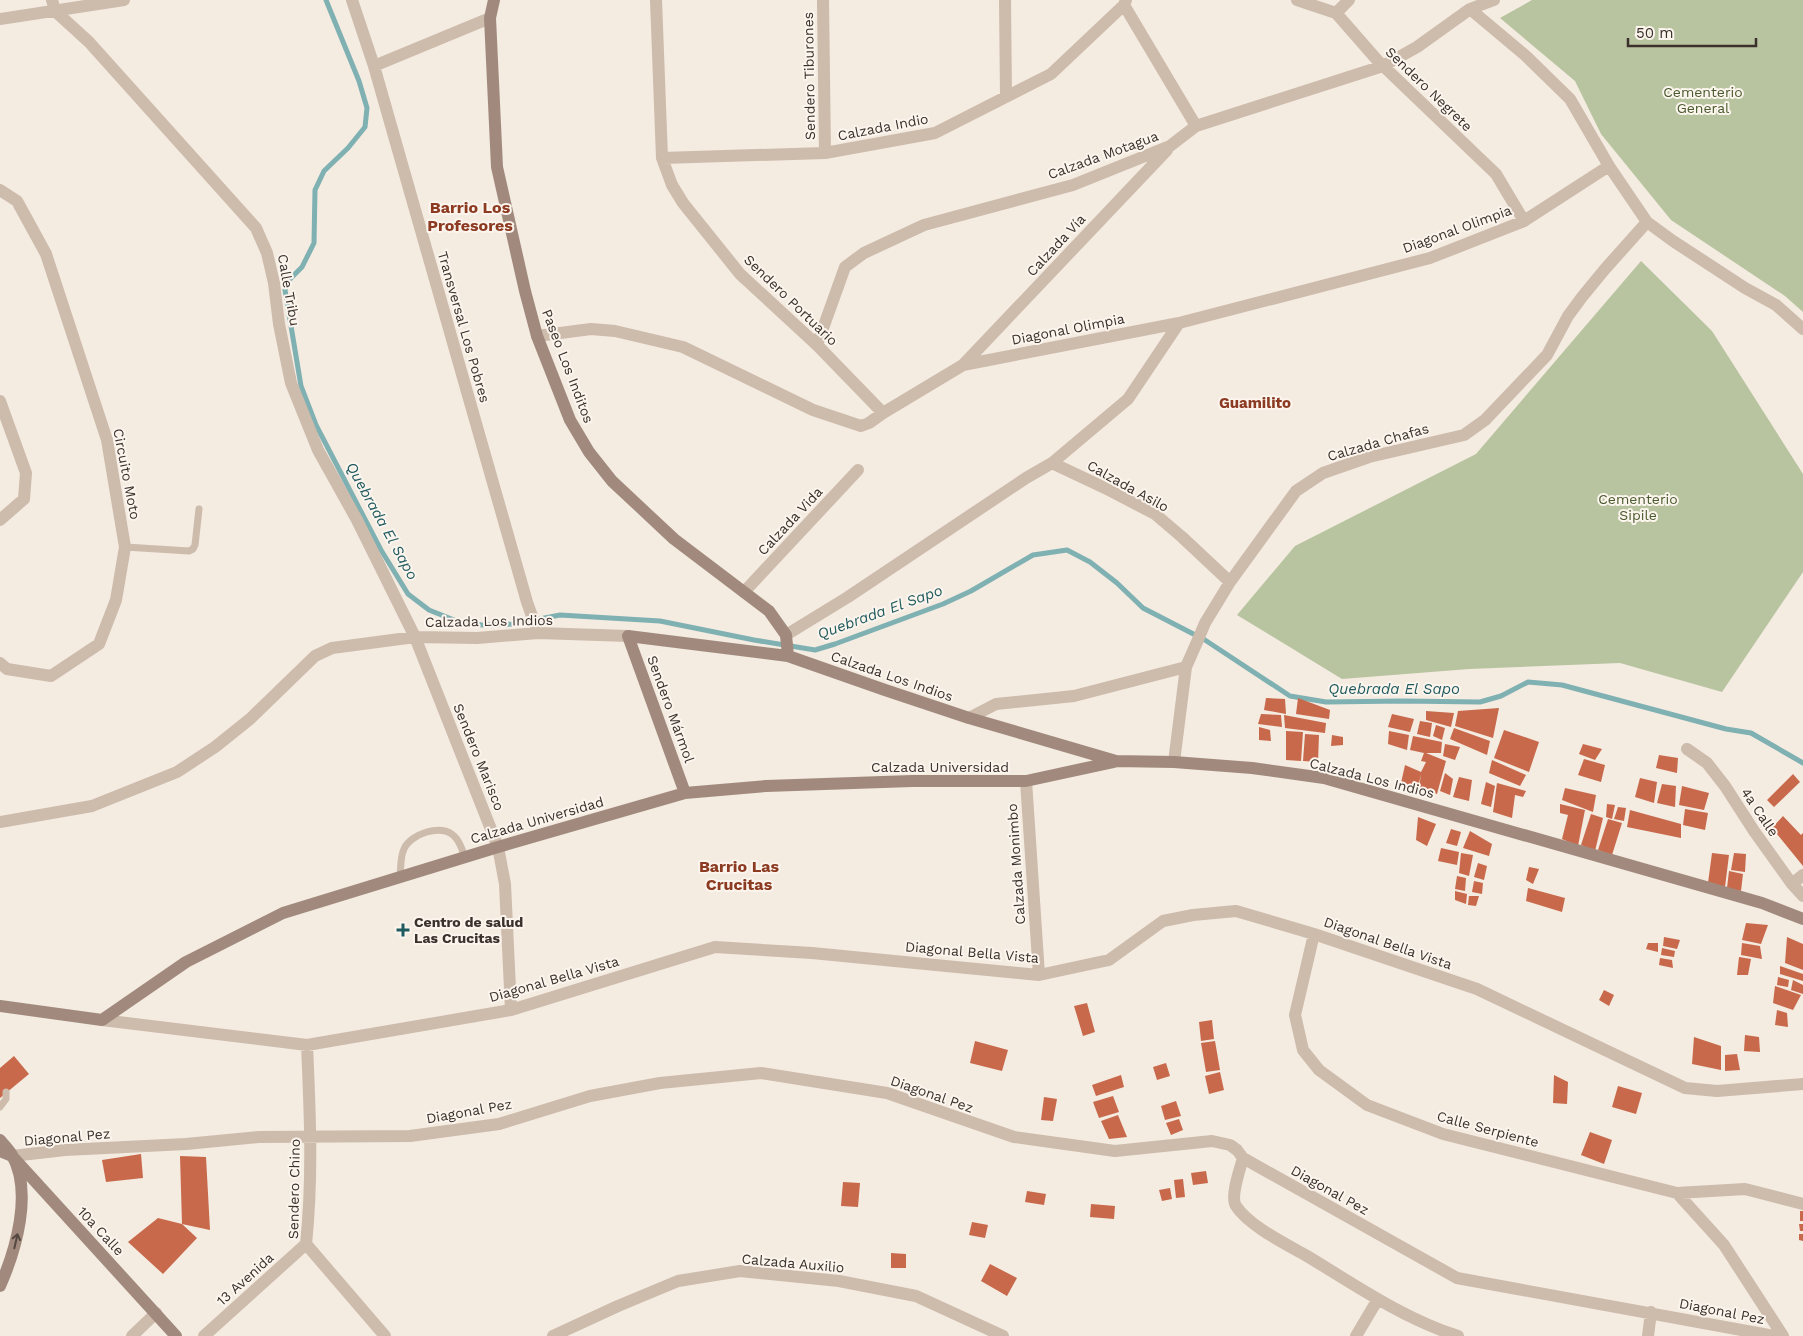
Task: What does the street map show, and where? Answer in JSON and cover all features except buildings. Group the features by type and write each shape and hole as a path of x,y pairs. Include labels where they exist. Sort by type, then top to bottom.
{"street":[{"path":"0,20 53,5 124,0"},
{"name":"Transversal Los Pobres","path":"352,0 374,66 526,602 536,629"},
{"name":"Paseo Los Inditos","path":"494,0 490,18 497,166 537,336 570,420 589,452 612,481 674,539 769,611 786,635 788,656"},
{"name":"Sendero Portuario","path":"656,0 662,158 672,185 683,203 740,274 817,345 883,413"},
{"name":"Sendero Tiburones","path":"823,0 825,153"},
{"path":"1005,0 1006,97"},
{"name":"Sendero Negrete","path":"1297,0 1336,13 1383,66 1496,174 1524,221"},
{"path":"1336,13 1349,0"},
{"name":"Calzada Motagua","path":"817,345 845,267 864,252 924,226 1073,186 1170,146 1196,126 1383,66 1417,47 1470,9 1494,0"},
{"path":"1125,2 1196,126"},
{"name":"Calzada Indio","path":"662,158 825,153 935,133 1051,74 1125,2"},
{"name":"Calle Tribu","path":"53,5 89,42 256,228 267,253 274,283 291,383 318,450 357,520 415,637"},
{"path":"1470,9 1526,56 1570,99 1609,166 1647,222 1673,241 1776,305 1803,329"},
{"path":"374,66 490,18"},
{"name":"Calzada Vía","path":"963,365 1170,146"},
{"name":"Diagonal Olimpia","path":"537,336 591,329 615,331 683,347 813,410 861,426 869,423 963,365 1179,323 1430,258 1524,221 1609,166"},
{"name":"Circuito Moto","path":"0,190 17,201 46,254 107,440 124,546 116,600 99,644 51,676 7,669 0,663"},
{"name":"Calzada Chafas","path":"1174,762 1186,667 1205,623 1230,582 1296,491 1323,473 1369,458 1464,436 1485,420 1547,355 1568,316 1582,297 1647,222"},
{"path":"786,635 848,597 1026,478 1052,463 1128,399 1179,323"},
{"path":"0,401 26,473 24,499 0,520"},
{"name":"Calzada Asilo","path":"1052,463 1155,514 1230,582"},
{"name":"Calzada Vida","path":"744,592 858,470"},
{"name":"Calzada Los Indios","path":"0,822 92,806 177,772 214,747 250,719 315,656 332,648 415,637 477,638 536,629 628,636 788,656 970,718 1116,761 1174,762 1252,768 1324,778 1762,903 1803,918"},
{"name":"Sendero Mármol","path":"628,636 686,793"},
{"name":"Sendero Marisco","path":"415,637 498,847 505,884 511,1010"},
{"path":"970,718 996,704 1074,696 1186,667"},
{"name":"4a Calle","path":"1687,749 1707,763 1725,786 1754,832 1803,896"},
{"name":"Calzada Universidad","path":"102,1020 186,962 283,913 498,847 686,793 766,786 883,782 1026,782 1116,761"},
{"name":"Calzada Monimbo","path":"1026,782 1039,975"},
{"path":"1792,884 1803,875"},
{"name":"Diagonal Bella Vista","path":"102,1020 307,1045 511,1010 716,947 812,953 1039,975 1109,960 1163,922 1192,915 1236,911 1314,934 1477,989 1685,1088 1717,1091 1803,1084"},
{"name":"Calle Serpiente","path":"1314,934 1295,1015 1303,1050 1319,1070 1367,1106 1443,1134 1677,1193 1746,1189 1803,1204"},
{"path":"0,1006 102,1020"},
{"name":"Sendero Chino","path":"307,1045 310,1201 306,1244 385,1336"},
{"name":"Diagonal Pez","path":"12,1156 65,1150 186,1144 259,1137 410,1136 498,1124 590,1096 660,1083 761,1074 887,1093 1014,1137 1115,1151 1212,1141 1230,1145 1243,1158 1457,1278 1774,1336"},
{"path":"0,1140 12,1156 21,1184 21,1207 16,1246 11,1263 0,1286"},
{"name":"10a Calle","path":"0,1151 12,1156 176,1336"},
{"path":"1243,1158 1233,1199 1236,1206 1255,1226 1378,1299 1432,1328 1458,1336"},
{"path":"1677,1193 1724,1245 1783,1336"},
{"name":"13 Avenida","path":"204,1336 306,1244"},
{"name":"Calzada Auxilio","path":"553,1336 678,1281 740,1271 839,1281 916,1296 1003,1336"},
{"path":"1356,1336 1378,1299"},
{"path":"132,1336 156,1312"},
{"path":"1648,1336 1651,1312"}],"lane":[{"path":"124,546 193,550 199,509"},
{"path":"400,877 404,849 414,836 445,830 454,834 465,857"},
{"path":"0,1107 6,1098 6,1092"}],"green space":[{"name":"Cementerio General","path":"1532,0 1803,0 1803,312 1785,296 1671,220 1601,134 1575,81 1500,18"},
{"name":"Cementerio Sipile","path":"1641,261 1712,331 1803,474 1803,572 1722,692 1620,663 1469,669 1342,679 1237,615 1295,546 1476,454"}],"waterway":[{"name":"Quebrada El Sapo","path":"326,0 359,81 367,108 365,127 348,148 324,171 315,190 314,243 302,267 289,280 285,290 301,386 316,425 381,550 408,594 429,610 459,622 482,625 514,624 560,615 660,621 815,650 943,604 971,591 1033,555 1067,550 1090,562 1117,583 1143,608 1205,640 1290,696 1326,702 1480,702 1501,696 1528,682 1562,685 1726,729 1751,733 1803,763"}],"place":[{"name":"Centro de salud Las Crucitas","path":"403,930"}],"district":[{"name":"Barrio Los Profesores","path":"470,216"},
{"name":"Guamilito","path":"1255,403"},
{"name":"Barrio Las Crucitas","path":"739,875"}]}
